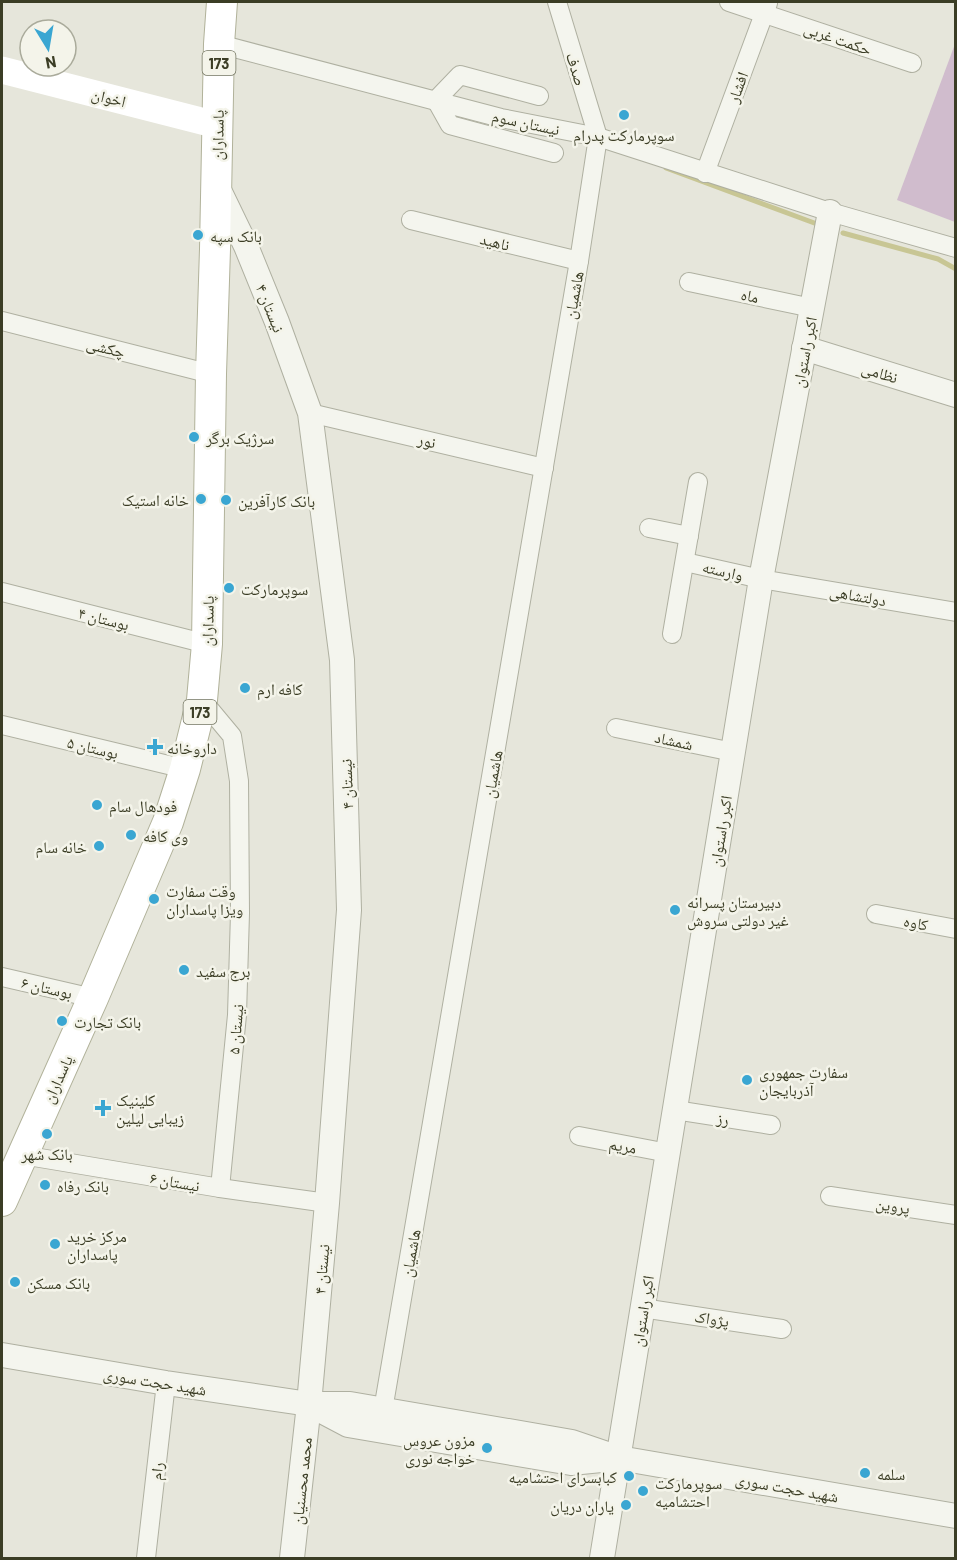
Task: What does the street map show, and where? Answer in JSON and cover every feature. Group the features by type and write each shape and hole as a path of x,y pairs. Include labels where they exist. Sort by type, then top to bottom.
{"main road":[{"name":"پاسداران","path":"2,1201 93,998 168,822 185,769 202,700 207,644 210,375 222,2"},
{"name":"اخوان","path":"2,70 217,124"}],"street":[{"name":"صدف","path":"557,2 598,137"},
{"name":"حکمت غربی","path":"729,2 766,7 912,63"},
{"name":"افشار","path":"705,172 766,7"},
{"name":"نیستان سوم","path":"219,44 501,118 598,137 830,212"},
{"path":"539,96 460,75 435,100 450,125 554,153"},
{"name":"هاشمیان","path":"383,1410 579,261 598,137"},
{"name":"نیستان ۴","path":"216,184 246,246 273,311 310,413 342,660 349,910 309,1404"},
{"path":"830,212 956,248"},
{"name":"اکبر راستوان","path":"602,1558 761,579 830,212"},
{"name":"ناهید","path":"411,220 579,261"},
{"name":"ماه","path":"689,282 812,308"},
{"name":"چکشی","path":"2,321 210,375"},
{"name":"نظامی","path":"804,348 956,395"},
{"name":"نور","path":"310,413 544,468"},
{"name":"وارسته","path":"672,634 698,482"},
{"path":"649,528 689,536"},
{"name":"وارسته","path":"686,562 761,579"},
{"name":"دولتشاهی","path":"761,579 956,612"},
{"name":"بوستان ۴","path":"2,592 207,644"},
{"name":"نیستان ۵","path":"202,700 232,736 239,781 240,914 237,1015 220,1188"},
{"name":"بوستان ۵","path":"2,725 185,769"},
{"name":"شمشاد","path":"616,728 733,752"},
{"name":"کاوه","path":"876,914 956,929"},
{"name":"بوستان ۶","path":"2,977 93,998"},
{"name":"رز","path":"675,1110 771,1125"},
{"name":"مریم","path":"579,1136 668,1152"},
{"name":"نیستان ۶","path":"22,1155 220,1188 327,1203"},
{"name":"پروین","path":"830,1196 956,1215"},
{"name":"پژواک","path":"642,1308 782,1329"},
{"name":"شهید حجت سوری","path":"2,1355 166,1383 309,1404 350,1404 572,1442 619,1458 956,1516"},
{"name":"رام","path":"146,1558 166,1383"},
{"name":"شهید حجت سوری","path":"309,1404 348,1425 571,1462 619,1458"},
{"name":"محمد محسنیان","path":"292,1558 309,1404"}],"shaded area":[{"path":"955,44 955,222 897,200"}],"waterway":[{"path":"666,168 817,224"},
{"path":"843,233 938,259 956,269"}],"place":[{"name":"سوپرمارکت پدرام","path":"624,115"},
{"name":"بانک سپه","path":"198,235"},
{"name":"سرژیک برگر","path":"194,437"},
{"name":"خانه استیک","path":"201,499"},
{"name":"بانک کارآفرین","path":"226,500"},
{"name":"سوپرمارکت","path":"229,588"},
{"name":"کافه ارم","path":"245,688"},
{"name":"داروخانه","path":"155,747"},
{"name":"فودهال سام","path":"97,805"},
{"name":"وی کافه","path":"131,835"},
{"name":"خانه سام","path":"99,846"},
{"name":"وقت سفارت ویزا پاسداران","path":"154,899"},
{"name":"دبیرستان پسرانه غیر دولتی سروش","path":"675,910"},
{"name":"برج سفید","path":"184,970"},
{"name":"بانک تجارت","path":"62,1021"},
{"name":"سفارت جمهوری آذربایجان","path":"747,1080"},
{"name":"کلینیک زیبایی لیلین","path":"103,1108"},
{"name":"بانک شهر","path":"47,1134"},
{"name":"بانک رفاه","path":"45,1185"},
{"name":"مرکز خرید پاسداران","path":"55,1244"},
{"name":"بانک مسکن","path":"15,1282"},
{"name":"مزون عروس خواجه نوری","path":"487,1448"},
{"name":"سلمه","path":"865,1473"},
{"name":"کبابسرای احتشامیه","path":"629,1476"},
{"name":"سوپرمارکت احتشامیه","path":"643,1491"},
{"name":"یاران دریان","path":"626,1505"}]}
